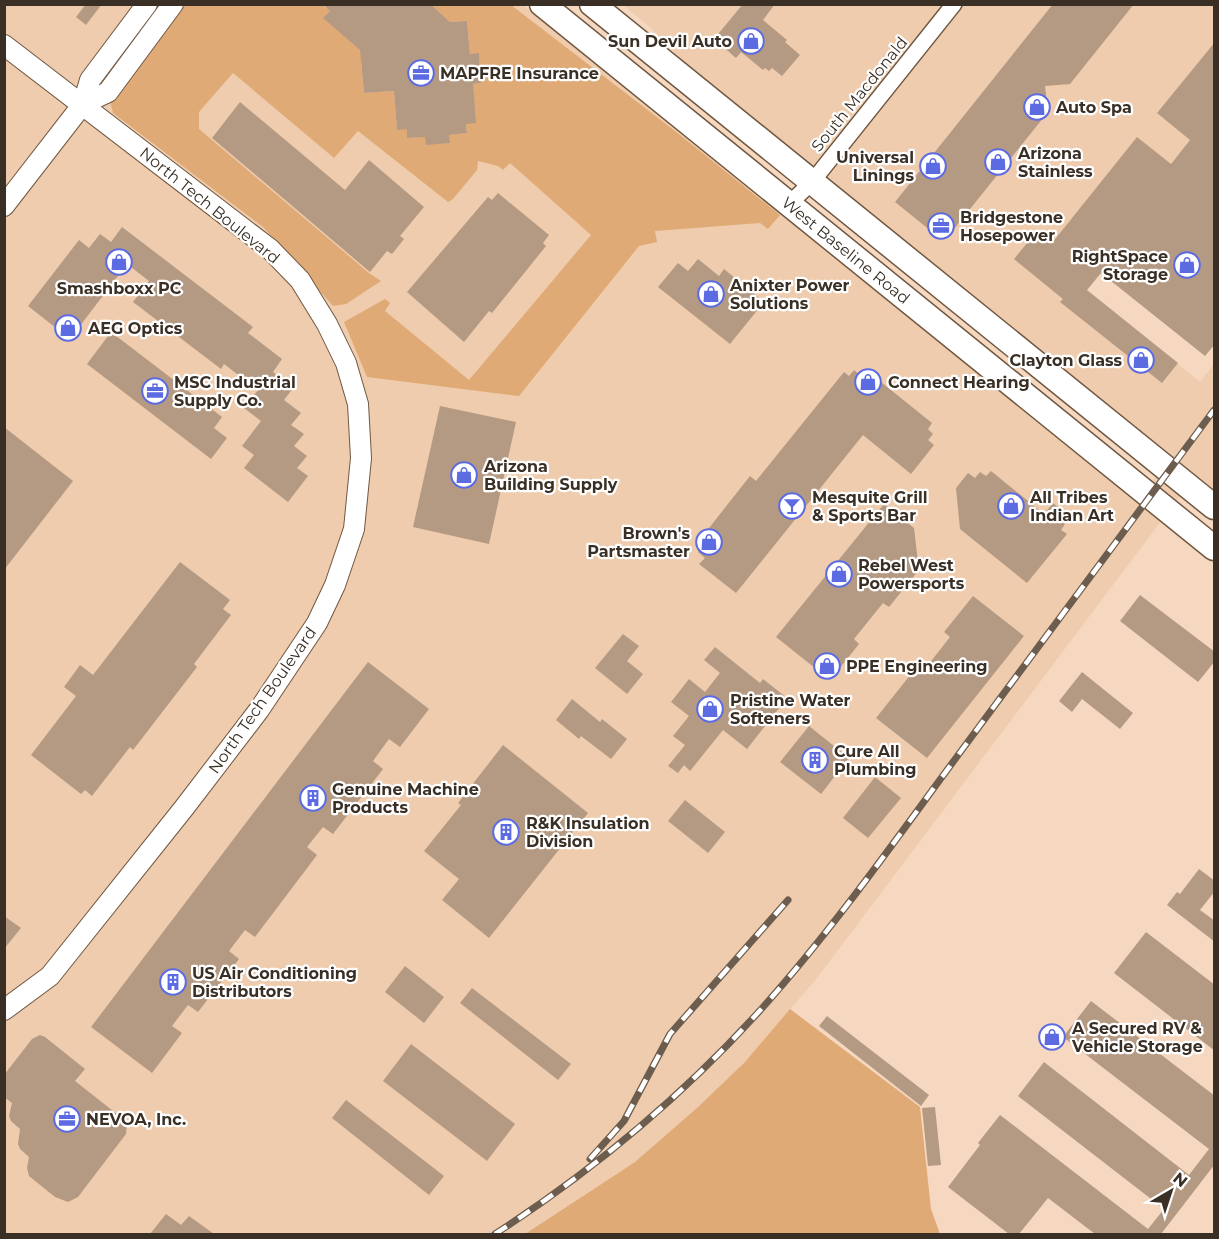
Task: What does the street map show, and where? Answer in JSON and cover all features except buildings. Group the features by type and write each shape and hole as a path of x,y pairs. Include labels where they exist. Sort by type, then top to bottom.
{"main road":[{"name":"West Baseline Road","path":"542,4 1215,548"},
{"name":"West Baseline Road","path":"592,4 1215,507"},
{"path":"1017,388 1037,364"}],"street":[{"path":"4,206 83,104 90,80 147,4"},
{"path":"83,104 108,92 173,4"},
{"name":"South Macdonald","path":"789,204 812,182 954,4"},
{"name":"North Tech Boulevard","path":"4,45 270,249 300,279 327,324 346,363 358,404 361,458 354,529 334,585 312,631 259,710 50,976 4,1010"}],"shaded area":[{"path":"5,5 523,5 1138,499 1172,457 690,68 650,27 623,5 1214,5 1214,110 1076,282 1200,382 1214,364 1214,492 1195,476 817,978 745,1062 635,1162 525,1234 5,1234"},
{"path":"185,5 322,5 330,11 324,18 370,58 361,63 364,93 394,91 397,129 407,129 408,138 467,133 466,124 473,84 481,83 479,54 470,54 467,21 450,22 430,5 511,5 780,215 768,229 760,223 655,231 657,242 639,246 519,396 367,377 344,322 385,299 390,303 385,311 469,380 591,235 510,163 503,170 498,166 478,161 477,170 448,202 358,131 334,158 233,73 199,112 199,129 381,281 346,304 333,306 263,227 113,113 110,101"},
{"path":"790,1009 920,1107 931,1209 940,1234 525,1234 635,1162 745,1062"}],"railway":[{"path":"495,1234 568,1184 637,1129 703,1070 764,1006 818,942 868,877 1214,410"},
{"path":"590,1159 624,1121 670,1034 788,900"}],"place":[{"name":"Sun Devil Auto","path":"751,41"},
{"name":"MAPFRE Insurance","path":"421,73"},
{"name":"Auto Spa","path":"1037,107"},
{"name":"Arizona Stainless","path":"998,162"},
{"name":"Universal Linings","path":"933,166"},
{"name":"Bridgestone Hosepower","path":"941,226"},
{"name":"Smashboxx PC","path":"119,262"},
{"name":"RightSpace Storage","path":"1187,265"},
{"name":"Anixter Power Solutions","path":"711,294"},
{"name":"AEG Optics","path":"68,328"},
{"name":"Clayton Glass","path":"1141,360"},
{"name":"Connect Hearing","path":"868,382"},
{"name":"MSC Industrial Supply Co.","path":"155,391"},
{"name":"Arizona Building Supply","path":"464,475"},
{"name":"Mesquite Grill & Sports Bar","path":"792,506"},
{"name":"All Tribes Indian Art","path":"1011,506"},
{"name":"Brown's Partsmaster","path":"709,542"},
{"name":"Rebel West Powersports","path":"839,574"},
{"name":"PPE Engineering","path":"827,666"},
{"name":"Pristine Water Softeners","path":"710,709"},
{"name":"Cure All Plumbing","path":"815,760"},
{"name":"Genuine Machine Products","path":"313,798"},
{"name":"R&K Insulation Division","path":"506,832"},
{"name":"US Air Conditioning Distributors","path":"173,982"},
{"name":"A Secured RV & Vehicle Storage","path":"1052,1037"},
{"name":"NEVOA, Inc.","path":"67,1119"}]}
